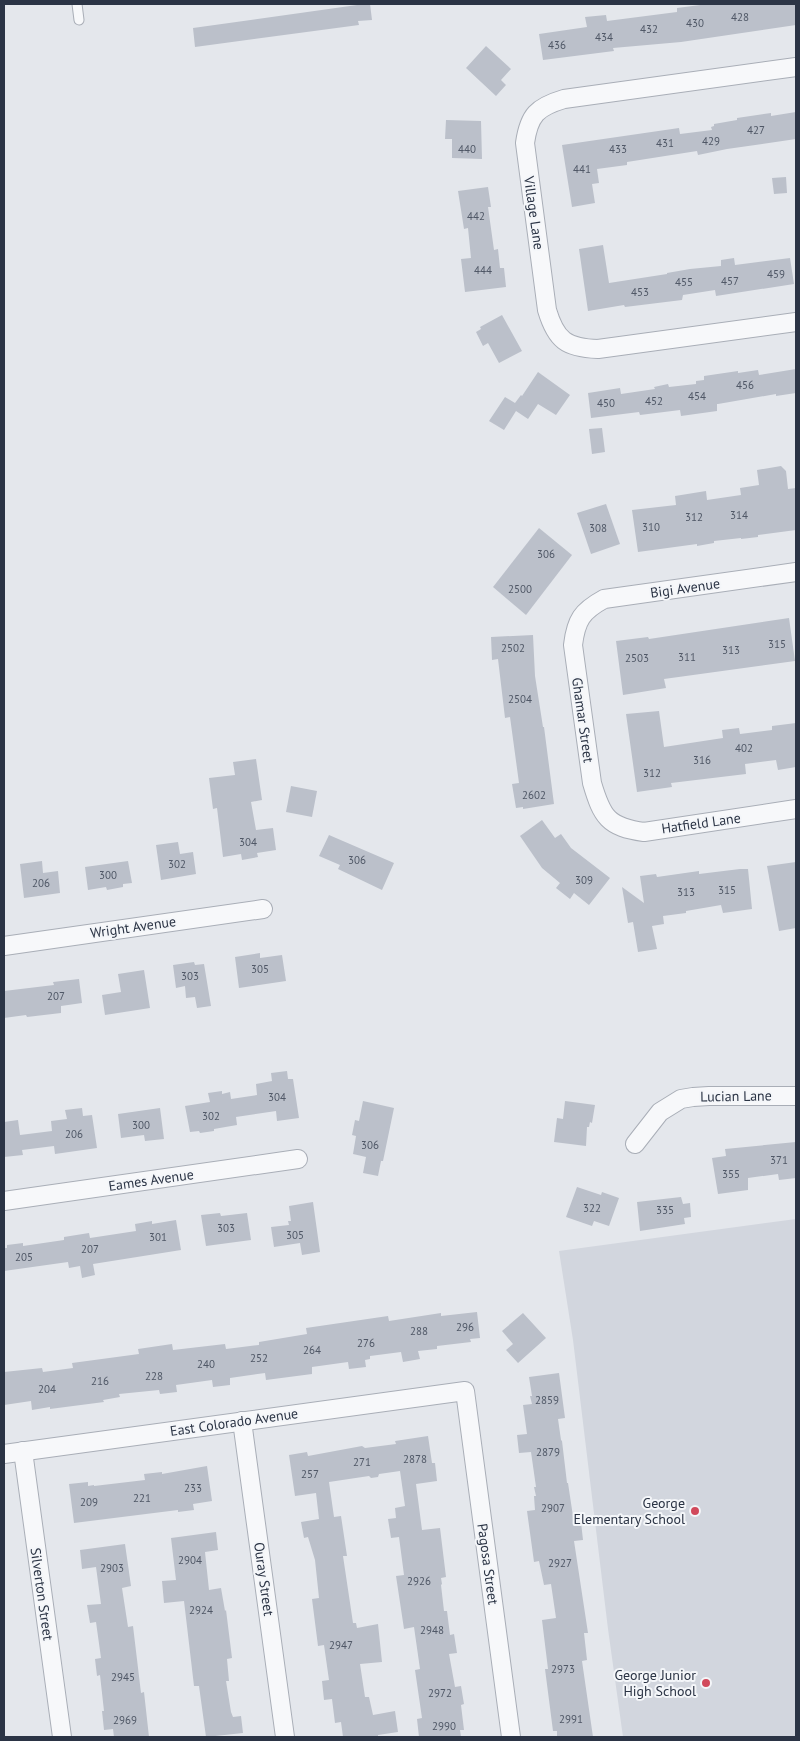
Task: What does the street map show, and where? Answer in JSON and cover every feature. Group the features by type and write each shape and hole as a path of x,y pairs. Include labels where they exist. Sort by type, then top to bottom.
{"street":[{"name":"Village Lane","path":"796,66 564,99 549,104 535,112 527,126 525,143 547,310 552,328 564,341 580,349 598,349 796,322"},
{"name":"Bigi Avenue","path":"580,616 591,606 604,599 796,572"},
{"name":"Ghamar Street","path":"580,616 573,645 590,773 598,804 608,820"},
{"name":"Hatfield Lane","path":"608,820 626,830 644,832 796,809"},
{"name":"Wright Avenue","path":"4,946 263,909"},
{"name":"Lucian Lane","path":"635,1144 660,1112 681,1100 709,1096 796,1096"},
{"name":"Eames Avenue","path":"4,1201 298,1159"},
{"name":"East Colorado Avenue","path":"4,1454 464,1390"},
{"name":"Pagosa Street","path":"464,1390 511,1737"},
{"name":"Ouray Street","path":"242,1421 285,1737"},
{"name":"Silverton Street","path":"22,1451 62,1737"}],"lane":[{"path":"77,4 79,20"}],"shaded area":[{"name":"George Elementary School","path":"796,1219 796,1737 623,1737 573,1340 559,1251"}],"building":[{"path":"357,4 370,4 372,20 358,21 359,25 195,47 193,28"},
{"path":"708,4 796,4 796,25 681,42 613,48 614,51 543,60 539,34 587,27 585,17 606,15 607,21 677,12 677,8"},
{"path":"486,46 511,69 501,80 506,85 496,96 466,68"},
{"path":"796,112 796,139 698,155 697,151 627,162 627,165 597,169 599,183 592,184 595,203 572,207 562,145 679,128 680,134 712,130 711,127 714,124 737,120 737,118 771,113 771,116"},
{"path":"446,120 481,121 482,159 452,158 452,139 445,139"},
{"path":"786,177 787,193 774,194 772,178"},
{"path":"488,187 491,207 488,207 494,250 498,249 500,268 504,268 506,287 465,292 461,259 471,258 468,228 464,229 458,191"},
{"path":"603,245 609,283 690,269 721,266 721,260 734,258 735,265 790,258 794,284 716,296 715,290 683,295 682,300 625,307 624,305 588,311 579,249"},
{"path":"502,315 522,351 499,363 488,343 483,346 476,332 481,329 480,327"},
{"path":"796,369 796,393 776,396 776,394 717,404 717,411 681,416 680,410 640,415 639,412 591,418 588,393 620,388 621,394 655,389 654,387 668,384 669,387 696,384 696,381 704,380 704,376 738,371 738,373 758,370 759,375"},
{"path":"538,372 570,395 556,415 538,404 528,419 516,411 504,430 489,421 505,397 515,403 522,396"},
{"path":"602,428 605,452 592,454 589,429"},
{"path":"781,466 786,471 788,489 796,488 796,530 758,535 758,537 714,541 714,543 697,546 697,544 638,552 632,510 676,505 675,496 706,491 707,500 741,495 740,488 759,485 757,470"},
{"path":"606,504 620,544 591,554 577,513"},
{"path":"539,528 572,555 526,615 493,587"},
{"path":"789,618 795,661 664,679 666,688 623,695 616,641 648,637 649,639"},
{"path":"533,635 535,676 554,804 523,809 523,807 516,808 512,784 519,783 510,717 505,718 498,659 492,660 491,637"},
{"path":"659,711 664,747 723,738 722,730 739,728 740,734 772,730 772,726 796,723 796,767 778,770 776,760 745,764 746,774 671,783 672,787 637,792 626,714"},
{"path":"256,759 262,800 251,802 256,830 273,828 276,850 257,853 258,857 242,860 241,854 223,857 217,808 213,809 209,778 235,775 233,762"},
{"path":"291,786 317,791 312,817 286,812"},
{"path":"542,820 555,838 561,834 571,848 610,878 589,905 574,893 570,899 556,888 560,883 542,868 520,836"},
{"path":"329,835 394,863 382,890 338,869 340,865 319,856"},
{"path":"178,842 180,854 193,852 196,874 161,880 156,845"},
{"path":"42,861 43,873 58,871 60,893 24,898 20,864"},
{"path":"128,861 132,883 107,890 106,887 88,890 85,867"},
{"path":"796,862 796,928 779,931 767,866"},
{"path":"748,869 752,909 723,913 721,905 663,916 664,924 652,926 657,949 638,952 633,922 628,923 622,887 644,903 640,876 656,874 657,877 699,871 699,874"},
{"path":"260,953 260,958 282,955 286,981 239,988 235,957"},
{"path":"194,962 195,965 204,964 211,1006 197,1008 195,997 186,998 185,986 176,988 173,965"},
{"path":"144,970 150,1008 105,1015 102,995 121,992 118,974"},
{"path":"79,979 82,1003 61,1006 61,1013 4,1018 4,991 54,985 53,982"},
{"path":"287,1071 288,1079 293,1079 299,1118 277,1121 276,1111 236,1117 237,1125 214,1129 214,1131 190,1132 185,1106 210,1102 208,1093 222,1091 222,1094 230,1092 231,1099 257,1095 256,1084 272,1081 271,1073"},
{"path":"363,1101 394,1108 378,1176 363,1173 366,1157 353,1154 356,1136 352,1135 355,1120 359,1121"},
{"path":"565,1101 595,1105 592,1123 590,1122 589,1127 587,1127 586,1146 554,1142 557,1118 563,1119"},
{"path":"82,1108 83,1116 92,1115 97,1148 55,1154 54,1146 22,1150 23,1155 4,1157 4,1122 18,1120 20,1135 52,1131 51,1121 67,1119 65,1110"},
{"path":"160,1108 164,1139 145,1141 144,1135 121,1138 118,1114"},
{"path":"796,1142 796,1178 779,1180 778,1174 748,1178 748,1190 718,1194 712,1158 726,1156 725,1149"},
{"path":"577,1187 601,1195 602,1192 619,1198 609,1226 594,1221 592,1226 566,1217"},
{"path":"681,1197 683,1204 690,1203 691,1217 684,1218 685,1224 640,1231 637,1202"},
{"path":"313,1202 320,1252 302,1255 300,1243 274,1247 271,1227 289,1225 288,1221 291,1221 289,1206"},
{"path":"220,1213 221,1216 247,1213 251,1240 206,1246 201,1215"},
{"path":"176,1220 181,1250 93,1264 95,1275 82,1278 80,1266 69,1268 68,1262 4,1271 4,1248 7,1248 7,1245 23,1243 23,1246 64,1240 64,1237 89,1233 90,1238 136,1231 135,1224 152,1221 152,1224"},
{"path":"477,1312 480,1338 470,1339 471,1342 437,1346 437,1349 418,1351 420,1359 403,1362 401,1352 370,1356 370,1359 365,1360 366,1367 349,1369 348,1362 312,1367 312,1374 266,1380 265,1373 230,1378 230,1385 213,1387 212,1380 176,1385 177,1392 160,1394 159,1390 119,1394 120,1397 103,1400 104,1402 32,1410 31,1401 4,1405 4,1372 42,1368 43,1372 73,1368 72,1363 139,1354 138,1349 172,1344 173,1350 225,1344 226,1349 259,1345 259,1342 307,1334 306,1328 388,1316 389,1321 441,1313 441,1316"},
{"path":"523,1313 546,1338 518,1363 506,1350 513,1344 502,1331"},
{"path":"559,1373 565,1418 558,1419 567,1483 574,1523 581,1522 583,1540 574,1541 588,1633 584,1633 587,1660 582,1661 593,1737 557,1737 557,1731 553,1731 545,1669 548,1669 542,1620 556,1618 551,1584 544,1585 539,1561 534,1562 527,1511 535,1510 534,1496 536,1496 531,1452 519,1453 517,1435 527,1434 523,1405 532,1404 529,1377"},
{"path":"428,1436 432,1463 435,1463 437,1481 416,1484 422,1530 440,1528 446,1577 441,1578 444,1611 447,1611 450,1635 454,1634 457,1653 449,1654 455,1687 461,1686 464,1704 461,1705 464,1730 460,1730 461,1737 419,1737 417,1719 422,1718 415,1670 420,1669 414,1627 404,1629 396,1576 404,1575 399,1537 391,1538 388,1519 396,1518 395,1508 405,1506 400,1471 379,1474 378,1477 371,1478 369,1476 329,1482 334,1517 341,1516 347,1556 343,1556 353,1623 356,1623 357,1628 378,1624 382,1662 360,1664 365,1697 369,1697 373,1715 395,1711 398,1732 378,1735 378,1737 343,1737 341,1722 335,1723 332,1699 324,1700 322,1681 329,1680 324,1645 318,1646 312,1599 319,1598 315,1560 308,1537 304,1538 301,1522 319,1519 316,1493 295,1496 289,1455 307,1452 308,1456 362,1446 365,1448 396,1444 395,1441"},
{"path":"207,1466 212,1501 193,1504 194,1510 178,1512 178,1510 74,1523 69,1484 88,1482 88,1486 94,1486 145,1480 144,1474 162,1472 162,1474"},
{"path":"216,1532 218,1550 205,1552 209,1590 221,1588 226,1610 232,1658 227,1659 229,1681 226,1681 231,1712 233,1717 241,1716 243,1733 206,1737 199,1686 194,1686 184,1601 164,1603 162,1581 176,1580 171,1538"},
{"path":"125,1544 131,1586 122,1588 128,1627 133,1626 141,1693 144,1692 149,1737 114,1737 113,1729 104,1730 100,1675 97,1676 95,1659 101,1658 96,1622 90,1623 87,1605 101,1604 96,1567 82,1569 80,1550"}],"place":[{"name":"George Elementary School","path":"695,1511"},
{"name":"George Junior High School","path":"706,1683"}]}
